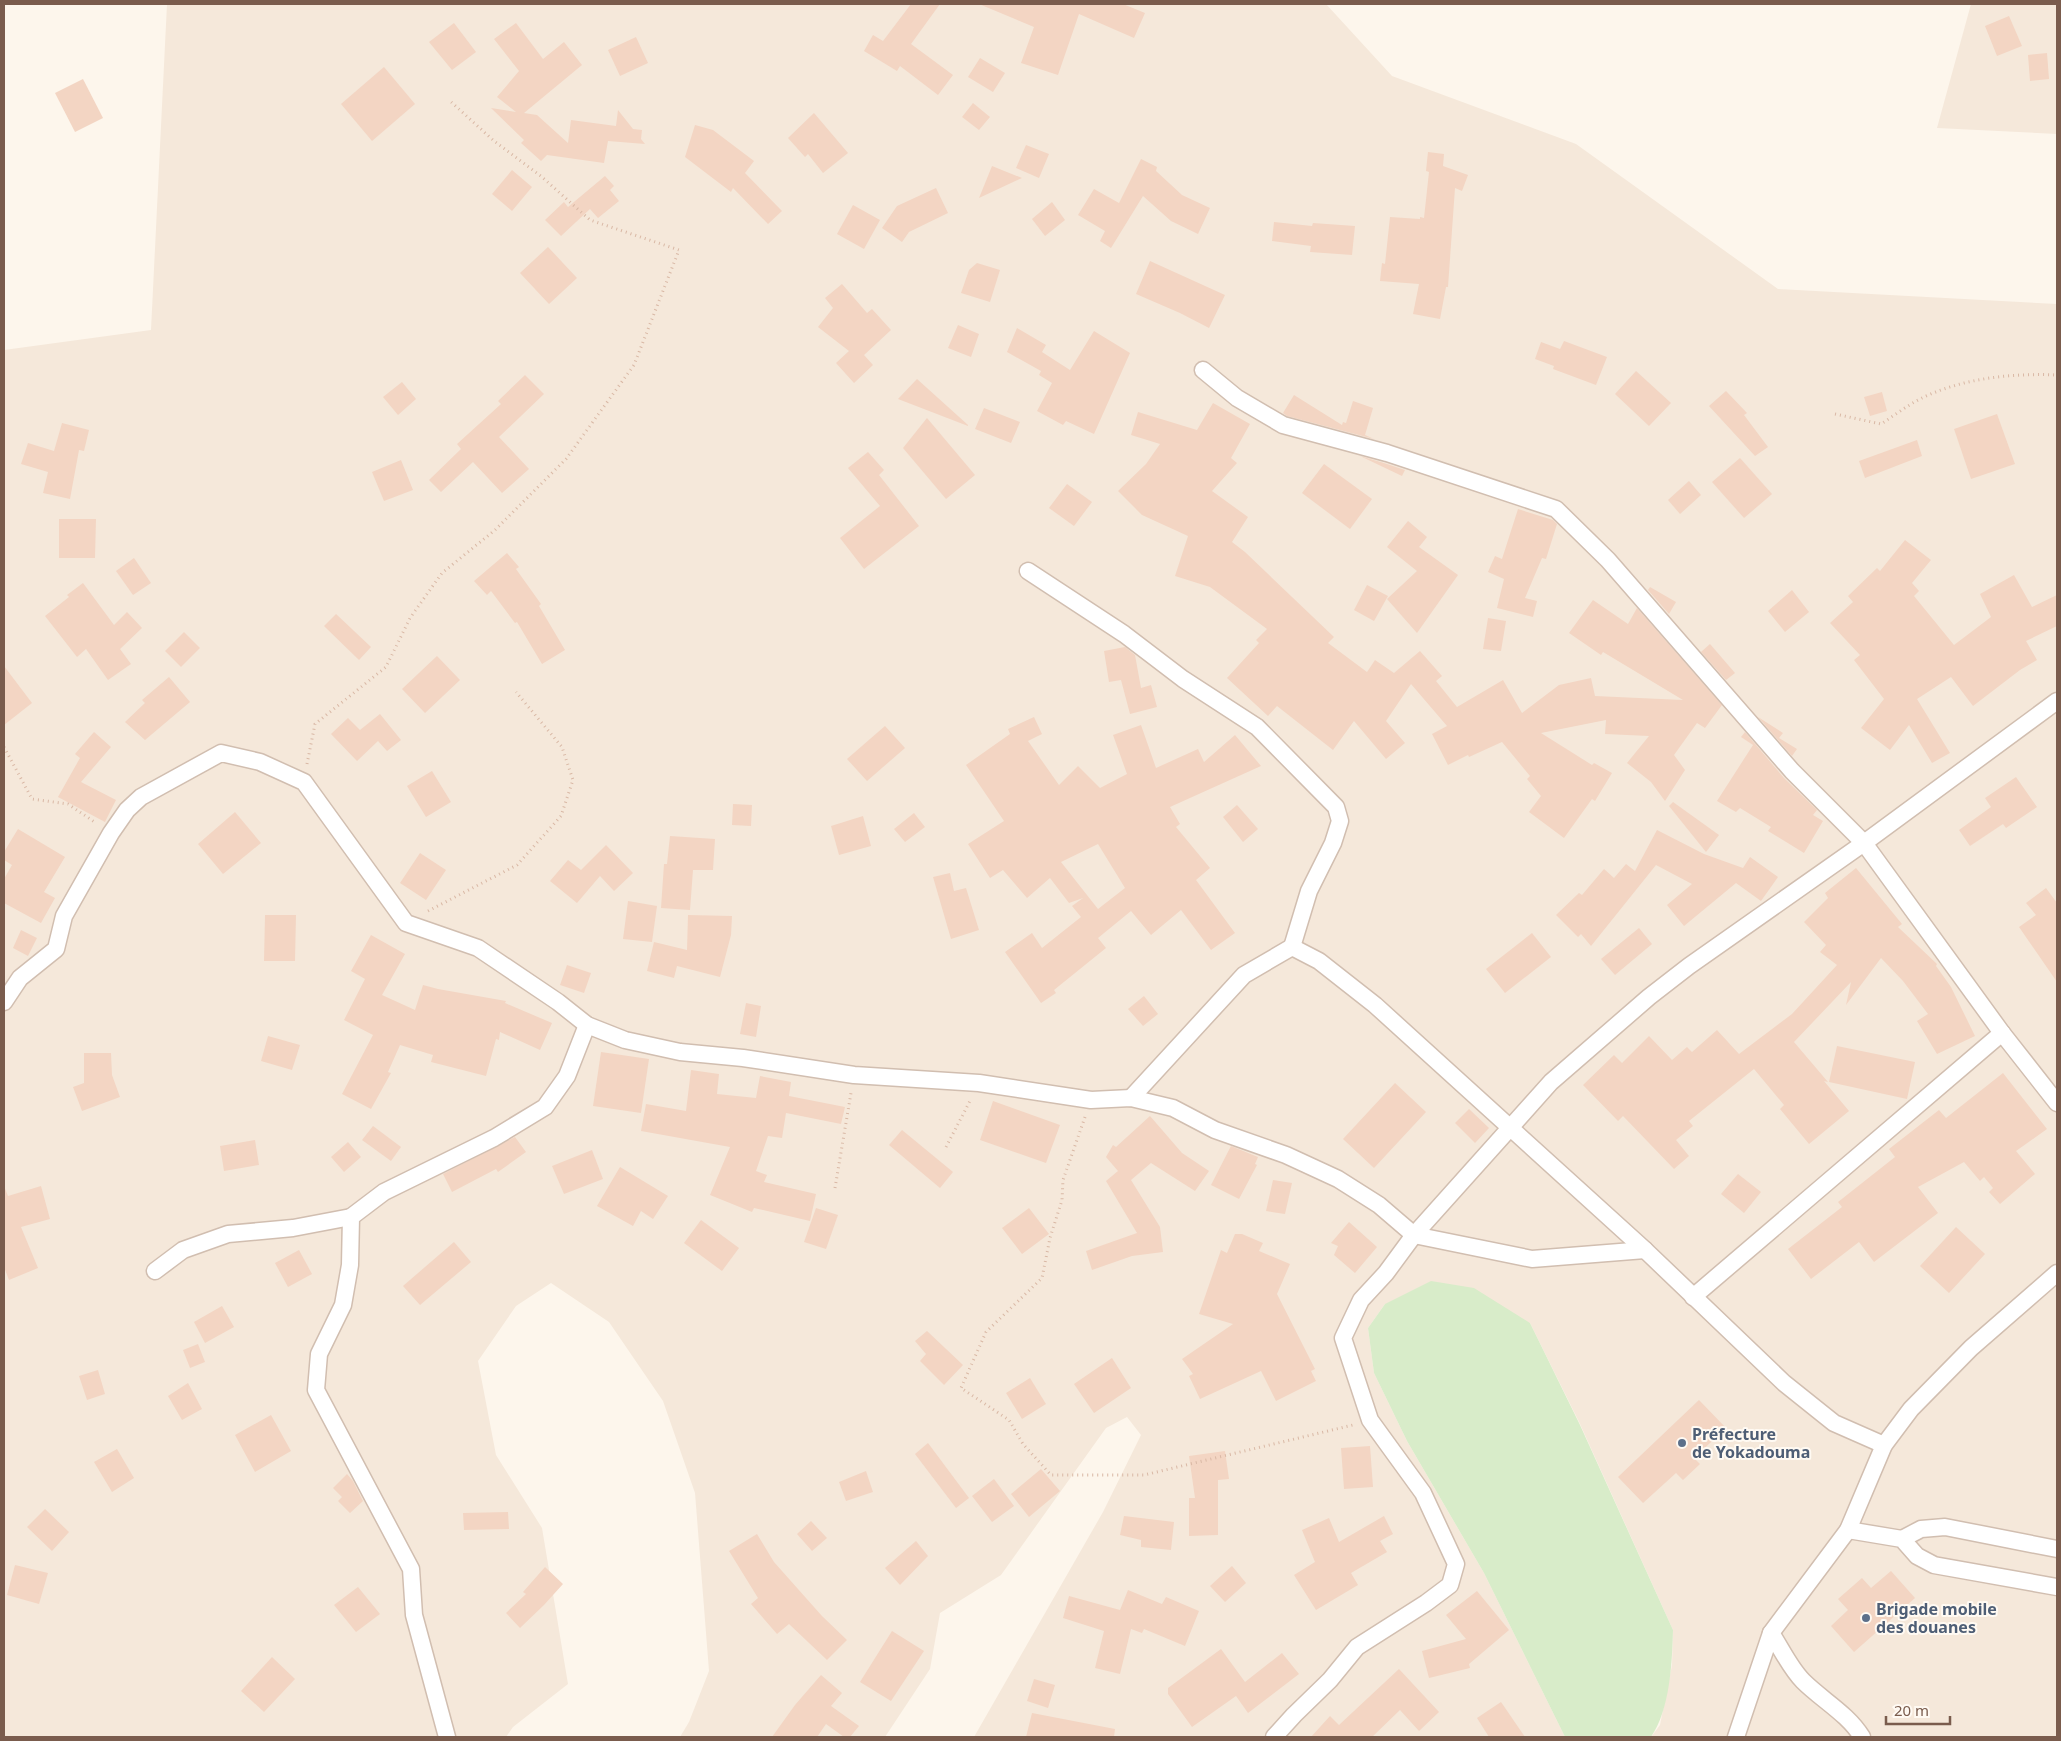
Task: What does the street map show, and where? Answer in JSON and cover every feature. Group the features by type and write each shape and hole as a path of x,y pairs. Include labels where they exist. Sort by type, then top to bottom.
{"street":[{"path":"1203,370 1237,398 1283,425 1386,453 1556,509 1608,560 1792,771 1864,843 2002,1033 2057,1103"},
{"path":"1028,571 1124,634 1183,678 1257,727 1336,807 1340,821 1334,843 1309,891 1292,947 1244,974 1131,1098"},
{"path":"1274,1737 1330,1680 1357,1647 1426,1603 1450,1585 1456,1564 1423,1493 1370,1420 1343,1338 1361,1300 1386,1273 1414,1235 1551,1082 1649,997 1689,966 1864,843 2057,702"},
{"path":"4,1002 20,978 56,949 64,916 111,833 127,810 141,797 221,754 260,762 304,782 406,923 478,948 558,1002 587,1025 624,1040 680,1052 743,1058 854,1075 979,1083 1091,1100 1131,1098 1173,1108 1215,1130 1286,1155 1338,1179 1379,1205 1414,1235 1532,1258 1645,1250"},
{"path":"1292,947 1319,961 1375,1005 1645,1250 1784,1383 1834,1423 1884,1445"},
{"path":"155,1271 183,1250 228,1234 293,1228 351,1217 384,1192 494,1138 545,1107 567,1076 587,1025"},
{"path":"1693,1297 2002,1033"},
{"path":"351,1217 350,1265 343,1305 320,1354 316,1390 411,1569 414,1615 447,1737"},
{"path":"1736,1737 1770,1633 1848,1530 1884,1445 1911,1409 1970,1348 2057,1273"},
{"path":"1848,1530 1902,1539 1920,1529 1945,1527 2057,1549"},
{"path":"1902,1539 1917,1556 1934,1565 2057,1587"},
{"path":"1770,1633 1802,1680 1833,1705 1858,1730 1862,1737"}],"path":[{"path":"304,782 315,724 386,667 410,618 442,573 496,530 566,459 634,366 679,250 590,220 542,177 494,141 449,100"},
{"path":"1835,414 1881,424 1923,397 1964,382 2013,376 2057,375"},
{"path":"406,923 517,865 561,816 573,780 562,747 516,692"},
{"path":"4,747 32,799 68,804 111,833"},
{"path":"835,1188 854,1075"},
{"path":"946,1147 979,1083"},
{"path":"1091,1100 1063,1180 1062,1200 1050,1238 1042,1278 986,1332 961,1388 1009,1420 1023,1444 1052,1475 1144,1475 1370,1420"}],"shaded area":[{"path":"167,4 1326,4 1392,76 1576,144 1778,289 2057,304 2057,1737 1651,1737 1660,1725 1672,1665 1673,1630 1580,1424 1530,1323 1385,1304 1368,1328 1374,1373 1407,1441 1484,1573 1565,1737 974,1737 1103,1512 1141,1435 1127,1417 1106,1428 1001,1575 940,1613 930,1669 885,1737 680,1737 689,1722 709,1671 695,1493 663,1401 609,1322 551,1283 516,1306 478,1361 496,1455 542,1528 568,1684 513,1727 506,1737 4,1737 4,350 151,330"},
{"path":"1971,4 2057,4 2057,134 1937,128"}],"green space":[{"path":"1431,1281 1474,1288 1530,1323 1580,1425 1673,1630 1669,1686 1662,1713 1651,1737 1565,1737 1484,1573 1407,1441 1374,1373 1368,1328 1385,1304"}],"building":[{"path":"911,4 940,4 911,44 953,75 938,95 900,66 897,71 864,51 873,35 883,41"},
{"path":"979,4 1123,4 1145,13 1134,38 1079,14 1058,75 1021,63 1034,27"},
{"path":"2009,16 2022,46 1997,56 1985,26"},
{"path":"454,23 476,52 452,70 429,42"},
{"path":"516,23 543,59 564,42 582,65 524,113 537,115 568,143 571,120 616,126 618,110 633,129 642,130 641,139 645,144 608,141 604,163 547,155 541,161 521,143 524,140 491,108 516,112 497,97 519,71 494,39"},
{"path":"636,37 648,63 620,76 608,50"},
{"path":"2047,53 2049,79 2030,81 2028,55"},
{"path":"980,58 1005,73 993,92 968,77"},
{"path":"384,67 415,104 372,141 341,104"},
{"path":"83,79 103,118 75,132 55,93"},
{"path":"973,103 990,117 979,130 962,117"},
{"path":"814,113 848,153 823,173 808,154 805,157 788,138"},
{"path":"695,125 713,130 754,161 745,173 782,211 768,224 733,188 731,192 685,157"},
{"path":"1026,145 1049,154 1039,178 1016,168"},
{"path":"1428,152 1444,154 1443,166 1468,175 1462,191 1455,188 1448,287 1446,287 1440,319 1413,314 1419,284 1380,281 1382,263 1385,264 1390,217 1424,218 1429,172 1426,171"},
{"path":"1141,159 1157,167 1156,171 1182,195 1210,208 1198,234 1171,221 1143,196 1111,248 1100,241 1105,231 1078,215 1094,189 1119,203"},
{"path":"992,166 1022,178 979,198"},
{"path":"512,170 532,187 512,211 492,194"},
{"path":"605,176 614,186 610,190 619,201 598,218 590,209 561,236 545,220 564,202 568,207"},
{"path":"936,188 948,213 909,232 902,242 882,228 897,206"},
{"path":"1052,202 1065,220 1045,236 1032,219"},
{"path":"853,205 880,220 864,249 837,234"},
{"path":"1274,222 1312,226 1313,223 1355,226 1352,255 1310,252 1311,246 1272,241"},
{"path":"548,247 577,278 549,304 520,273"},
{"path":"1150,261 1225,295 1209,328 1136,294"},
{"path":"977,263 1000,270 990,302 961,293 969,270"},
{"path":"842,284 867,313 872,309 891,330 864,355 873,365 854,383 836,363 849,351 818,327 833,308 825,298"},
{"path":"958,325 979,334 971,357 948,348"},
{"path":"1017,328 1046,345 1042,352 1070,370 1094,331 1130,353 1094,434 1066,421 1063,425 1037,411 1052,383 1039,375 1041,371 1007,352"},
{"path":"1564,341 1607,357 1596,385 1553,369 1554,366 1535,359 1541,342 1560,349"},
{"path":"1636,371 1671,403 1649,426 1615,394"},
{"path":"525,375 544,394 499,437 529,469 502,493 473,462 441,492 429,480 461,449 457,444 501,404 498,401"},
{"path":"917,379 968,425 968,426 898,399"},
{"path":"402,382 416,399 398,415 383,397"},
{"path":"1726,391 1747,413 1744,415 1768,447 1755,456 1709,406"},
{"path":"1882,392 1887,411 1870,416 1864,397"},
{"path":"1294,395 1342,425 1343,422 1346,423 1353,401 1373,408 1365,435 1374,439 1287,416 1283,413"},
{"path":"1213,403 1250,424 1231,458 1237,463 1212,491 1248,517 1232,542 1245,552 1334,637 1328,643 1367,672 1375,660 1394,673 1420,651 1442,676 1436,681 1457,707 1503,680 1522,713 1559,685 1591,678 1595,696 1683,700 1603,652 1601,655 1569,633 1593,600 1628,624 1637,608 1722,705 1705,728 1697,723 1674,755 1685,770 1665,801 1651,782 1627,763 1649,736 1605,734 1606,720 1541,733 1592,765 1594,763 1612,773 1595,801 1592,799 1564,838 1529,812 1541,796 1527,779 1530,776 1502,742 1448,765 1432,734 1447,726 1411,684 1386,721 1405,743 1386,759 1354,721 1333,750 1277,706 1268,716 1227,678 1259,643 1256,640 1267,629 1210,587 1175,576 1188,536 1142,515 1118,491 1146,464 1160,444 1131,435 1138,412 1197,430"},
{"path":"984,408 1020,422 1011,443 975,429"},
{"path":"1997,414 2015,464 1971,479 1954,429"},
{"path":"927,418 975,475 946,499 903,448"},
{"path":"62,423 89,430 84,451 79,450 70,499 43,493 48,472 21,464 28,443 54,451"},
{"path":"1917,440 1922,456 1865,478 1859,461"},
{"path":"868,452 884,470 879,475 919,526 864,569 840,538 880,506 848,468"},
{"path":"1360,456 1384,463 1405,470 1402,476"},
{"path":"1740,458 1772,494 1744,518 1712,482"},
{"path":"401,460 413,490 384,501 372,472"},
{"path":"1324,464 1372,499 1350,529 1302,493"},
{"path":"1689,481 1701,495 1680,514 1668,500"},
{"path":"1067,484 1092,502 1074,526 1049,508"},
{"path":"1518,509 1553,520 1557,524 1546,559 1542,558 1525,598 1537,601 1533,617 1497,608 1504,579 1488,572 1495,556 1502,559"},
{"path":"59,519 96,519 95,558 59,558"},
{"path":"1408,521 1427,537 1419,547 1458,575 1417,633 1387,599 1417,571 1387,547"},
{"path":"1905,540 1931,560 1912,583 1919,591 1914,596 1954,645 1991,617 1980,594 2014,575 2032,607 2057,595 2057,626 2026,641 2037,660 2020,670 1973,706 1951,677 1917,699 1950,753 1932,763 1909,725 1890,750 1861,728 1884,699 1854,660 1860,655 1830,623 1853,602 1848,596 1877,568 1880,571"},
{"path":"507,553 519,567 516,569 541,604 539,606 565,650 542,664 517,622 515,623 491,591 487,595 474,581"},
{"path":"134,558 151,583 133,595 116,571"},
{"path":"83,583 114,625 127,612 142,628 120,649 131,664 108,680 86,649 77,657 45,616"},
{"path":"1367,585 1388,596 1374,621 1354,610"},
{"path":"1650,587 1676,602 1669,614 1648,590"},
{"path":"1792,590 1809,612 1785,632 1768,611"},
{"path":"336,614 371,647 359,660 324,626"},
{"path":"1488,618 1506,621 1501,651 1483,649"},
{"path":"184,632 200,648 181,667 165,651"},
{"path":"1710,644 1735,673 1726,680 1701,652"},
{"path":"1125,647 1135,655 1141,688 1151,685 1157,707 1130,714 1121,680 1109,682 1104,651"},
{"path":"437,656 460,680 425,713 402,689"},
{"path":"4,666 32,703 4,725"},
{"path":"169,677 190,702 145,740 125,722 145,703 142,700"},
{"path":"380,714 401,740 387,751 378,741 357,761 331,734 348,718 360,730"},
{"path":"1034,717 1042,734 1028,741 1059,785 1078,766 1100,788 1127,774 1113,735 1141,725 1156,768 1198,749 1204,762 1235,735 1261,766 1170,807 1180,824 1176,827 1210,868 1196,880 1235,933 1211,950 1181,910 1151,935 1131,911 1098,938 1106,948 1054,990 1056,993 1041,1003 1005,952 1032,933 1042,948 1081,917 1072,906 1083,898 1069,903 1050,878 1027,898 1003,870 990,878 968,844 1004,821 966,765 1010,734 1008,729","holes":["1098,844 1125,888 1098,909 1061,862"]},
{"path":"1758,717 1783,733 1779,738 1797,749 1792,756"},
{"path":"885,726 905,748 867,781 847,759"},
{"path":"94,732 111,747 81,782 116,800 105,822 58,797 80,758 75,754"},
{"path":"1745,732 1784,778 1817,810 1813,815 1823,821 1804,853 1768,831 1771,827 1740,808 1736,812 1717,801 1753,745 1741,737"},
{"path":"432,771 451,802 426,817 407,786"},
{"path":"2016,777 2037,807 2006,828 2003,824 1970,846 1959,830 1991,807 1985,798"},
{"path":"1673,802 1719,835 1706,852 1669,806"},
{"path":"733,804 752,805 751,826 732,825"},
{"path":"1237,805 1258,829 1243,842 1223,817"},
{"path":"235,812 261,843 223,874 198,844"},
{"path":"914,813 925,827 905,842 894,829"},
{"path":"863,816 871,846 839,855 831,826"},
{"path":"18,829 65,857 44,892 55,898 41,923 4,903 4,879 12,865 4,860 4,852"},
{"path":"1657,830 1704,854 1743,868 1750,857 1778,877 1761,901 1736,883 1684,926 1667,905 1692,884 1656,865 1591,946 1581,934 1578,937 1556,915 1579,893 1582,895 1604,869 1614,878 1626,864 1635,871"},
{"path":"670,836 715,839 713,870 693,870 690,910 661,908 664,864 667,864"},
{"path":"606,845 633,873 614,891 600,876 577,903 550,881 568,860 581,870"},
{"path":"420,853 446,870 426,900 400,883"},
{"path":"1856,868 1902,924 1898,927 1937,964 1936,966 1951,987 1975,1036 1937,1054 1917,1021 1928,1014 1903,981 1881,958 1846,1005 1851,982 1794,1042 1828,1082 1824,1081 1849,1111 1809,1144 1780,1109 1784,1105 1754,1069 1689,1121 1693,1126 1676,1140 1689,1156 1674,1169 1623,1116 1618,1121 1583,1085 1614,1055 1622,1063 1649,1036 1672,1060 1687,1047 1692,1052 1717,1030 1739,1054 1792,1014 1837,965 1820,952 1826,945 1804,922 1828,898 1825,893"},
{"path":"950,873 954,891 966,888 979,930 951,939 933,877"},
{"path":"2046,888 2057,903 2057,982 2019,927 2036,915 2026,903"},
{"path":"628,901 657,906 652,942 623,939"},
{"path":"265,915 296,915 295,961 264,961"},
{"path":"688,915 732,916 731,935 720,977 677,966 674,978 647,971 654,942 687,950"},
{"path":"1639,928 1652,944 1615,975 1601,959"},
{"path":"21,930 37,938 28,956 13,948"},
{"path":"1532,933 1551,957 1505,993 1486,969"},
{"path":"371,935 405,954 382,995 415,1010 423,985 506,1001 505,1003 552,1023 540,1050 500,1032 499,1040 496,1039 486,1076 431,1062 433,1055 400,1045 388,1072 391,1073 371,1109 342,1094 373,1035 344,1020 365,979 351,971"},
{"path":"567,965 591,973 584,993 560,985"},
{"path":"1144,996 1158,1014 1143,1026 1128,1009"},
{"path":"746,1003 761,1006 756,1037 740,1034"},
{"path":"268,1036 300,1045 292,1070 261,1061"},
{"path":"1837,1046 1915,1062 1907,1099 1829,1082"},
{"path":"601,1052 649,1059 641,1113 593,1106"},
{"path":"84,1053 111,1053 112,1075 120,1097 82,1111 73,1087 84,1083"},
{"path":"691,1070 719,1074 717,1094 756,1098 760,1076 791,1082 789,1096 845,1107 841,1124 786,1113 782,1138 768,1136 756,1171 767,1175 764,1182 816,1194 810,1221 754,1208 752,1212 710,1195 730,1147 641,1131 646,1104 686,1111"},
{"path":"2003,1073 2047,1129 2016,1151 2035,1174 2000,1204 1989,1192 1993,1188 1984,1177 1980,1181 1964,1162 1918,1187 1938,1213 1874,1262 1859,1242 1811,1279 1788,1249 1842,1207 1838,1202 1895,1157 1889,1149 1939,1110 1946,1118"},
{"path":"1395,1083 1426,1112 1374,1168 1343,1139"},
{"path":"993,1101 1060,1125 1046,1163 980,1140"},
{"path":"1469,1109 1489,1128 1475,1143 1455,1123"},
{"path":"1150,1116 1182,1153 1209,1171 1195,1191 1151,1163 1131,1180 1160,1227 1163,1252 1132,1256 1092,1270 1086,1251 1137,1233 1106,1181 1118,1171 1106,1157 1113,1145 1116,1147"},
{"path":"373,1126 401,1147 391,1161 362,1140"},
{"path":"902,1130 953,1172 940,1188 889,1145"},
{"path":"515,1137 526,1152 498,1172 496,1169 452,1192 443,1174"},
{"path":"255,1140 259,1165 224,1171 220,1146"},
{"path":"348,1142 361,1157 344,1172 331,1157"},
{"path":"1231,1146 1258,1157 1255,1164 1257,1165 1239,1199 1211,1185"},
{"path":"592,1150 603,1179 564,1194 552,1166"},
{"path":"620,1167 668,1196 653,1219 641,1211 633,1226 597,1206"},
{"path":"1738,1174 1761,1192 1744,1213 1721,1194"},
{"path":"1273,1180 1292,1183 1285,1214 1266,1211"},
{"path":"4,1186 8,1196 41,1186 50,1219 21,1227 38,1268 9,1280 4,1267"},
{"path":"816,1208 838,1215 826,1249 804,1242"},
{"path":"1029,1208 1049,1234 1022,1254 1002,1228"},
{"path":"701,1220 739,1248 722,1271 684,1243"},
{"path":"1349,1222 1377,1247 1355,1273 1334,1255 1338,1246 1331,1243"},
{"path":"1956,1227 1985,1254 1949,1293 1920,1266"},
{"path":"1235,1234 1242,1234 1263,1243 1259,1251 1290,1264 1277,1294 1315,1369 1311,1371 1316,1381 1276,1401 1261,1371 1200,1399 1189,1376 1193,1374 1182,1359 1233,1324 1199,1314 1221,1250 1227,1253"},
{"path":"454,1242 471,1262 420,1305 403,1286"},
{"path":"299,1250 312,1274 288,1287 275,1263"},
{"path":"222,1306 234,1327 205,1343 194,1322"},
{"path":"927,1331 963,1365 944,1385 920,1361 926,1354 915,1341"},
{"path":"198,1344 205,1362 190,1368 183,1350"},
{"path":"1112,1358 1131,1388 1094,1413 1074,1384"},
{"path":"98,1370 105,1394 87,1400 79,1376"},
{"path":"1030,1378 1046,1404 1022,1419 1006,1393"},
{"path":"188,1383 202,1409 182,1420 168,1396"},
{"name":"Préfecture de Yokadouma","path":"1699,1400 1726,1428 1694,1458 1700,1464 1683,1480 1676,1473 1643,1503 1618,1477"},
{"path":"271,1415 291,1451 255,1472 235,1435"},
{"path":"928,1443 969,1498 956,1508 915,1454"},
{"path":"1370,1446 1373,1487 1344,1489 1341,1448"},
{"path":"117,1449 134,1478 112,1492 94,1462"},
{"path":"1225,1451 1229,1479 1218,1480 1218,1535 1189,1536 1189,1498 1195,1498 1189,1456"},
{"path":"1041,1469 1060,1491 1029,1517 1011,1494"},
{"path":"866,1471 873,1492 846,1501 839,1482"},
{"path":"347,1474 353,1481 363,1501 350,1513 338,1501 342,1497 333,1488"},
{"path":"994,1479 1014,1506 992,1522 972,1496"},
{"path":"45,1509 69,1532 52,1551 27,1527"},
{"path":"508,1512 509,1529 464,1530 463,1513"},
{"path":"1124,1516 1174,1522 1171,1550 1141,1547 1141,1540 1120,1535"},
{"path":"1384,1516 1393,1534 1380,1541 1387,1552 1351,1573 1358,1585 1316,1610 1294,1575 1315,1562 1302,1530 1329,1518 1339,1542"},
{"path":"811,1521 827,1538 812,1551 797,1534"},
{"path":"757,1534 774,1562 822,1616 847,1640 827,1660 789,1624 777,1634 751,1604 758,1598 729,1551"},
{"path":"916,1541 928,1556 900,1585 885,1568"},
{"path":"15,1565 48,1573 39,1604 7,1595"},
{"path":"1232,1566 1246,1583 1225,1602 1210,1586"},
{"path":"545,1567 563,1584 520,1628 506,1613 526,1594 523,1592"},
{"name":"Brigade mobile des douanes","path":"1891,1571 1915,1598 1854,1652 1831,1626 1848,1610 1838,1599 1862,1578 1871,1588"},
{"path":"358,1587 380,1614 356,1632 334,1605"},
{"path":"1128,1590 1162,1604 1166,1597 1199,1611 1185,1646 1144,1629 1142,1633 1131,1629 1120,1674 1095,1668 1104,1631 1063,1618 1069,1596 1120,1610"},
{"path":"1477,1591 1509,1630 1469,1664 1470,1668 1429,1678 1422,1651 1466,1639 1446,1615"},
{"path":"892,1631 924,1651 891,1701 860,1682"},
{"path":"1221,1649 1245,1682 1282,1653 1299,1674 1248,1713 1236,1696 1192,1727 1168,1694 1168,1688"},
{"path":"272,1657 295,1679 264,1712 241,1691"},
{"path":"1399,1669 1439,1712 1419,1731 1400,1710 1372,1737 1311,1737 1330,1716 1339,1725"},
{"path":"821,1675 842,1693 831,1706 859,1726 850,1737 844,1737 826,1724 817,1737 772,1737 795,1705"},
{"path":"1034,1679 1055,1685 1048,1708 1027,1701"},
{"path":"1501,1702 1525,1737 1489,1737 1477,1718"},
{"path":"1032,1713 1115,1729 1114,1737 1026,1737"}],"place":[{"name":"Préfecture de Yokadouma","path":"1682,1443"},
{"name":"Brigade mobile des douanes","path":"1866,1618"}]}
